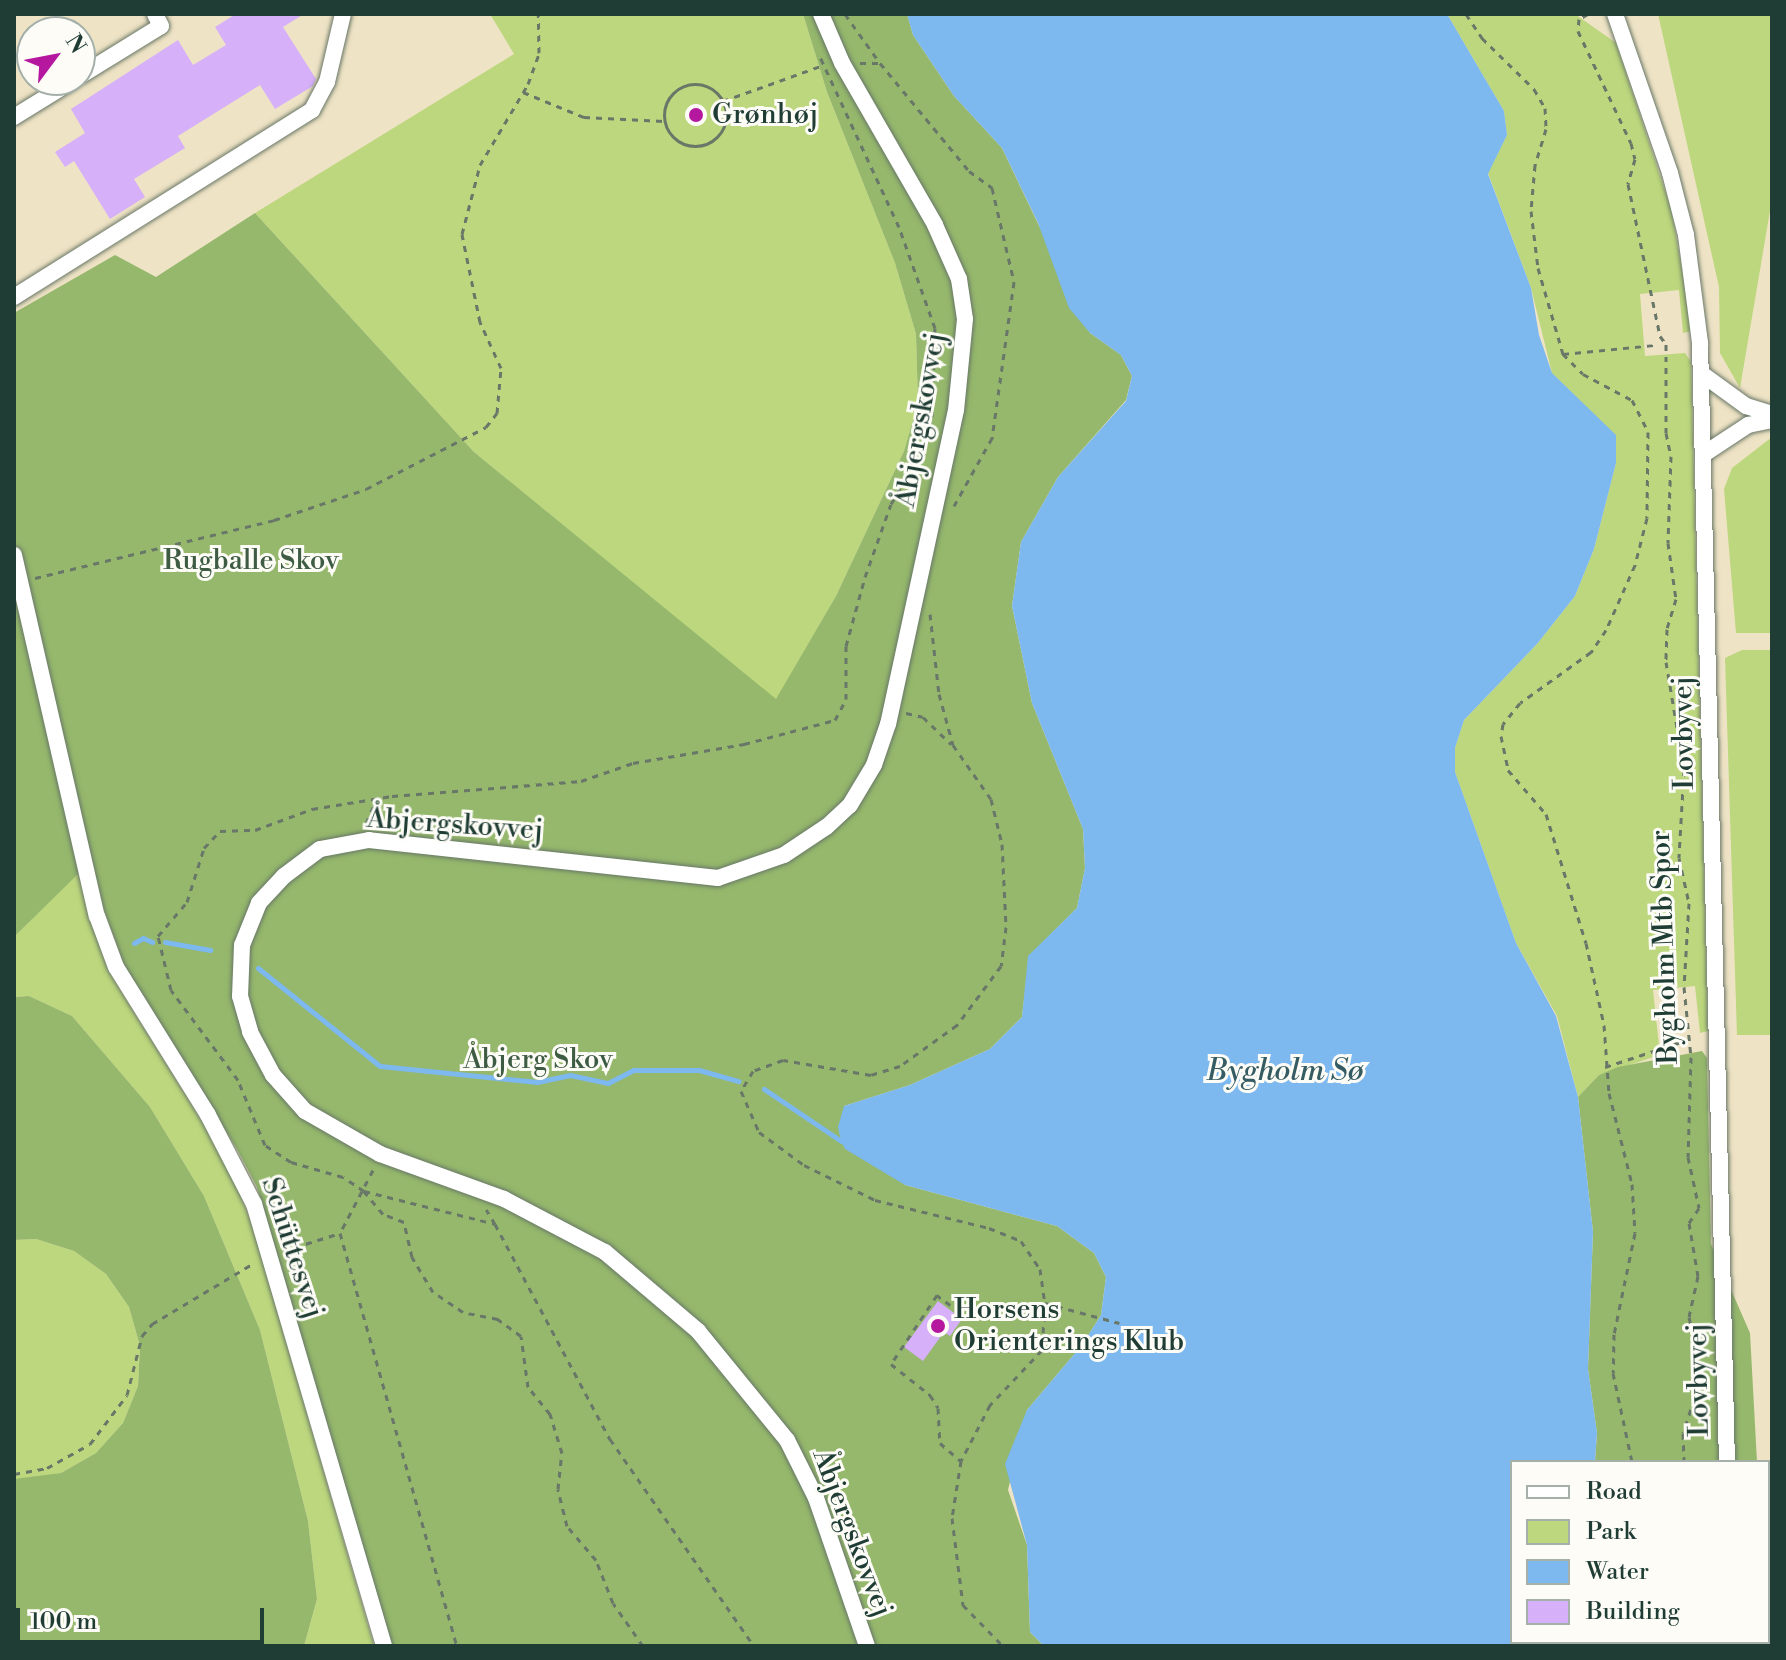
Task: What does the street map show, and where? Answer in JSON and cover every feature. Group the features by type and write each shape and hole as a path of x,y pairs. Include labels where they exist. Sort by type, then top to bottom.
{"street":[{"path":"96,66 161,26 155,14"},
{"path":"14,297 312,110 327,82 343,14"},
{"name":"Åbjergskovvej","path":"821,14 842,63 935,225 959,279 965,319 956,410 891,709 874,765 850,805 784,855 737,874 684,877 522,854 359,842 320,849 284,876 259,903 242,945 240,996 250,1032 273,1075 305,1111 380,1154 474,1188 605,1252 698,1331 752,1391 787,1440 816,1498 867,1646"},
{"name":"Lovbyvej","path":"1615,14 1686,235 1702,374 1727,1460"},
{"path":"14,117 48,96"},
{"path":"1702,374 1746,406 1772,417"},
{"path":"1704,454 1748,425 1772,417"},
{"name":"Schüttesvej","path":"14,555 91,892 116,967 234,1161 269,1255 384,1646"}],"path":[{"path":"21,582 274,520 366,489 486,427 497,413 501,368 480,322 462,234 480,165 523,92 539,53 538,14"},
{"path":"845,14 880,63"},
{"path":"1466,14 1545,108 1546,129 1535,165 1531,211 1538,268 1563,354 1574,368 1641,408 1648,432 1647,518 1635,565 1606,630 1591,652 1508,716 1501,747 1508,770 1546,814 1586,943 1604,1025 1605,1067 1632,1184 1634,1221 1614,1334 1613,1373 1632,1460"},
{"name":"Bygholm Mtb Spor","path":"1588,14 1579,19 1578,31 1631,143 1635,159 1628,184 1660,336 1666,344 1666,433 1671,456 1668,543 1676,599 1667,629 1666,662 1684,770 1679,858 1689,903 1684,973 1691,1057 1688,1157 1699,1208 1689,1223 1698,1276 1689,1317 1702,1375 1683,1433 1684,1460"},
{"path":"723,101 827,64 842,63"},
{"path":"705,85 723,101 725,125 709,144 685,146 674,139 664,121 665,106 680,87 705,85"},
{"path":"523,92 584,117 664,121"},
{"path":"1563,354 1654,345"},
{"path":"891,709 923,717 953,745"},
{"path":"991,799 1002,844 1006,927 1001,966 970,1011 936,1043 885,1072 871,1075 783,1060 753,1071 741,1091 759,1132 804,1165 875,1200 989,1228 1021,1241 1040,1269 1045,1303 1042,1350 990,1405 961,1461 952,1518 963,1605 1003,1646"},
{"path":"359,842 376,801"},
{"path":"1605,1067 1681,1042"},
{"path":"14,1474 47,1468 90,1444 127,1395 142,1336 152,1324 269,1255 340,1233 364,1191 380,1154"},
{"path":"474,1188 610,1439 754,1646"},
{"path":"364,1191 495,1224"},
{"path":"340,1233 457,1646"},
{"path":"960,1312 937,1295 891,1364 930,1395 938,1408 940,1443 961,1461"},
{"path":"1045,1303 1119,1323"}],"green space":[{"path":"490,14 803,14 827,92 895,263 916,334 918,403 904,451 836,596 776,700 474,452 255,213 514,54"},
{"name":"Åbjerg Skov","path":"803,14 907,14 913,35 954,96 1002,148 1090,333 1121,355 1132,376 1126,400 1058,477 1021,542 1012,606 1032,703 1083,829 1085,868 1077,908 1029,956 1022,1017 990,1049 910,1085 844,1106 905,1185 1057,1226 1094,1253 1106,1277 1101,1315 1082,1345 1027,1410 1008,1490 1027,1545 1030,1632 1044,1646 392,1646 257,1187 237,1149 124,965 98,893 79,873 14,937 14,313 115,255 156,277 255,213 474,452 776,699 836,596 904,451 918,403 916,334 895,263 827,92"},
{"path":"1447,14 1575,14 1616,43 1671,209 1691,331 1683,333 1679,290 1640,294 1645,356 1685,353 1691,362 1708,1031 1700,1033 1695,986 1653,990 1660,1055 1599,1075 1578,1097 1557,1016 1516,943 1455,772 1455,748 1464,720 1537,644 1575,596 1594,549 1616,463 1616,436 1552,373 1531,288 1488,173 1507,135 1504,111"},
{"path":"1658,14 1772,14 1772,199 1740,388 1720,353 1719,287"},
{"path":"1772,437 1772,633 1736,633 1724,489 1732,468"},
{"path":"1742,650 1772,650 1772,1035 1737,1035 1725,658"},
{"path":"79,872 109,972 225,1159 252,1224 374,1646 304,1646 317,1599 308,1521 260,1330 204,1196 150,1107 72,1016 29,996 14,997 14,937"},
{"path":"29,996 72,1016 150,1107 204,1196 260,1330 308,1521 317,1599 304,1646 14,1646 14,1479 61,1473 96,1453 123,1423 138,1386 140,1346 129,1307 106,1274 74,1251 36,1239 14,1240 14,997"},
{"path":"1702,1051 1707,1058 1711,1244 1750,1333 1757,1460 1595,1460 1597,1433 1588,1369 1593,1232 1578,1097 1599,1075 1618,1067"},
{"path":"36,1239 74,1251 106,1274 129,1307 140,1346 138,1386 123,1423 96,1453 61,1473 22,1480 14,1479 14,1240"},
{"path":"1770,1602 1772,1646 1526,1646 1770,1644"}],"water":[{"name":"Bygholm Sø","path":"907,14 1447,14 1504,111 1507,135 1488,174 1531,288 1539,335 1552,373 1616,435 1616,463 1594,549 1575,596 1537,644 1464,720 1455,748 1455,772 1516,943 1556,1016 1578,1097 1593,1232 1588,1369 1597,1433 1595,1460 1510,1460 1510,1644 1526,1646 1044,1646 1030,1632 1027,1545 1005,1464 1027,1410 1082,1345 1101,1315 1106,1277 1094,1253 1057,1226 905,1185 845,1149 841,1141 838,1127 844,1106 910,1085 990,1049 1022,1017 1028,956 1077,908 1085,868 1083,829 1032,703 1012,606 1021,542 1058,477 1126,401 1132,376 1121,355 1090,333 1069,308 1038,223 1002,148 954,96 913,35"}],"building":[{"path":"236,14 304,14 283,27 316,79 313,86 275,109 260,85 178,136 185,148 134,179 145,197 110,219 74,161 65,167 55,152 85,133 71,109 96,96 96,93 178,40 193,65 226,45 215,27"},
{"name":"Horsens Orienterings Klub","path":"938,1301 962,1319 950,1336 944,1332 923,1361 904,1347"}],"waterway":[{"path":"134,943 143,938 152,942"},
{"path":"165,942 210,950"},
{"path":"258,968 380,1066 537,1082 570,1075 608,1083 634,1070 699,1070 738,1081"},
{"path":"764,1089 841,1141"}],"place":[{"name":"Grønhøj","path":"696,115"},
{"name":"Horsens Orienterings Klub","path":"938,1326"}],"park label":[{"name":"Rugballe Skov","path":"251,561"}]}
